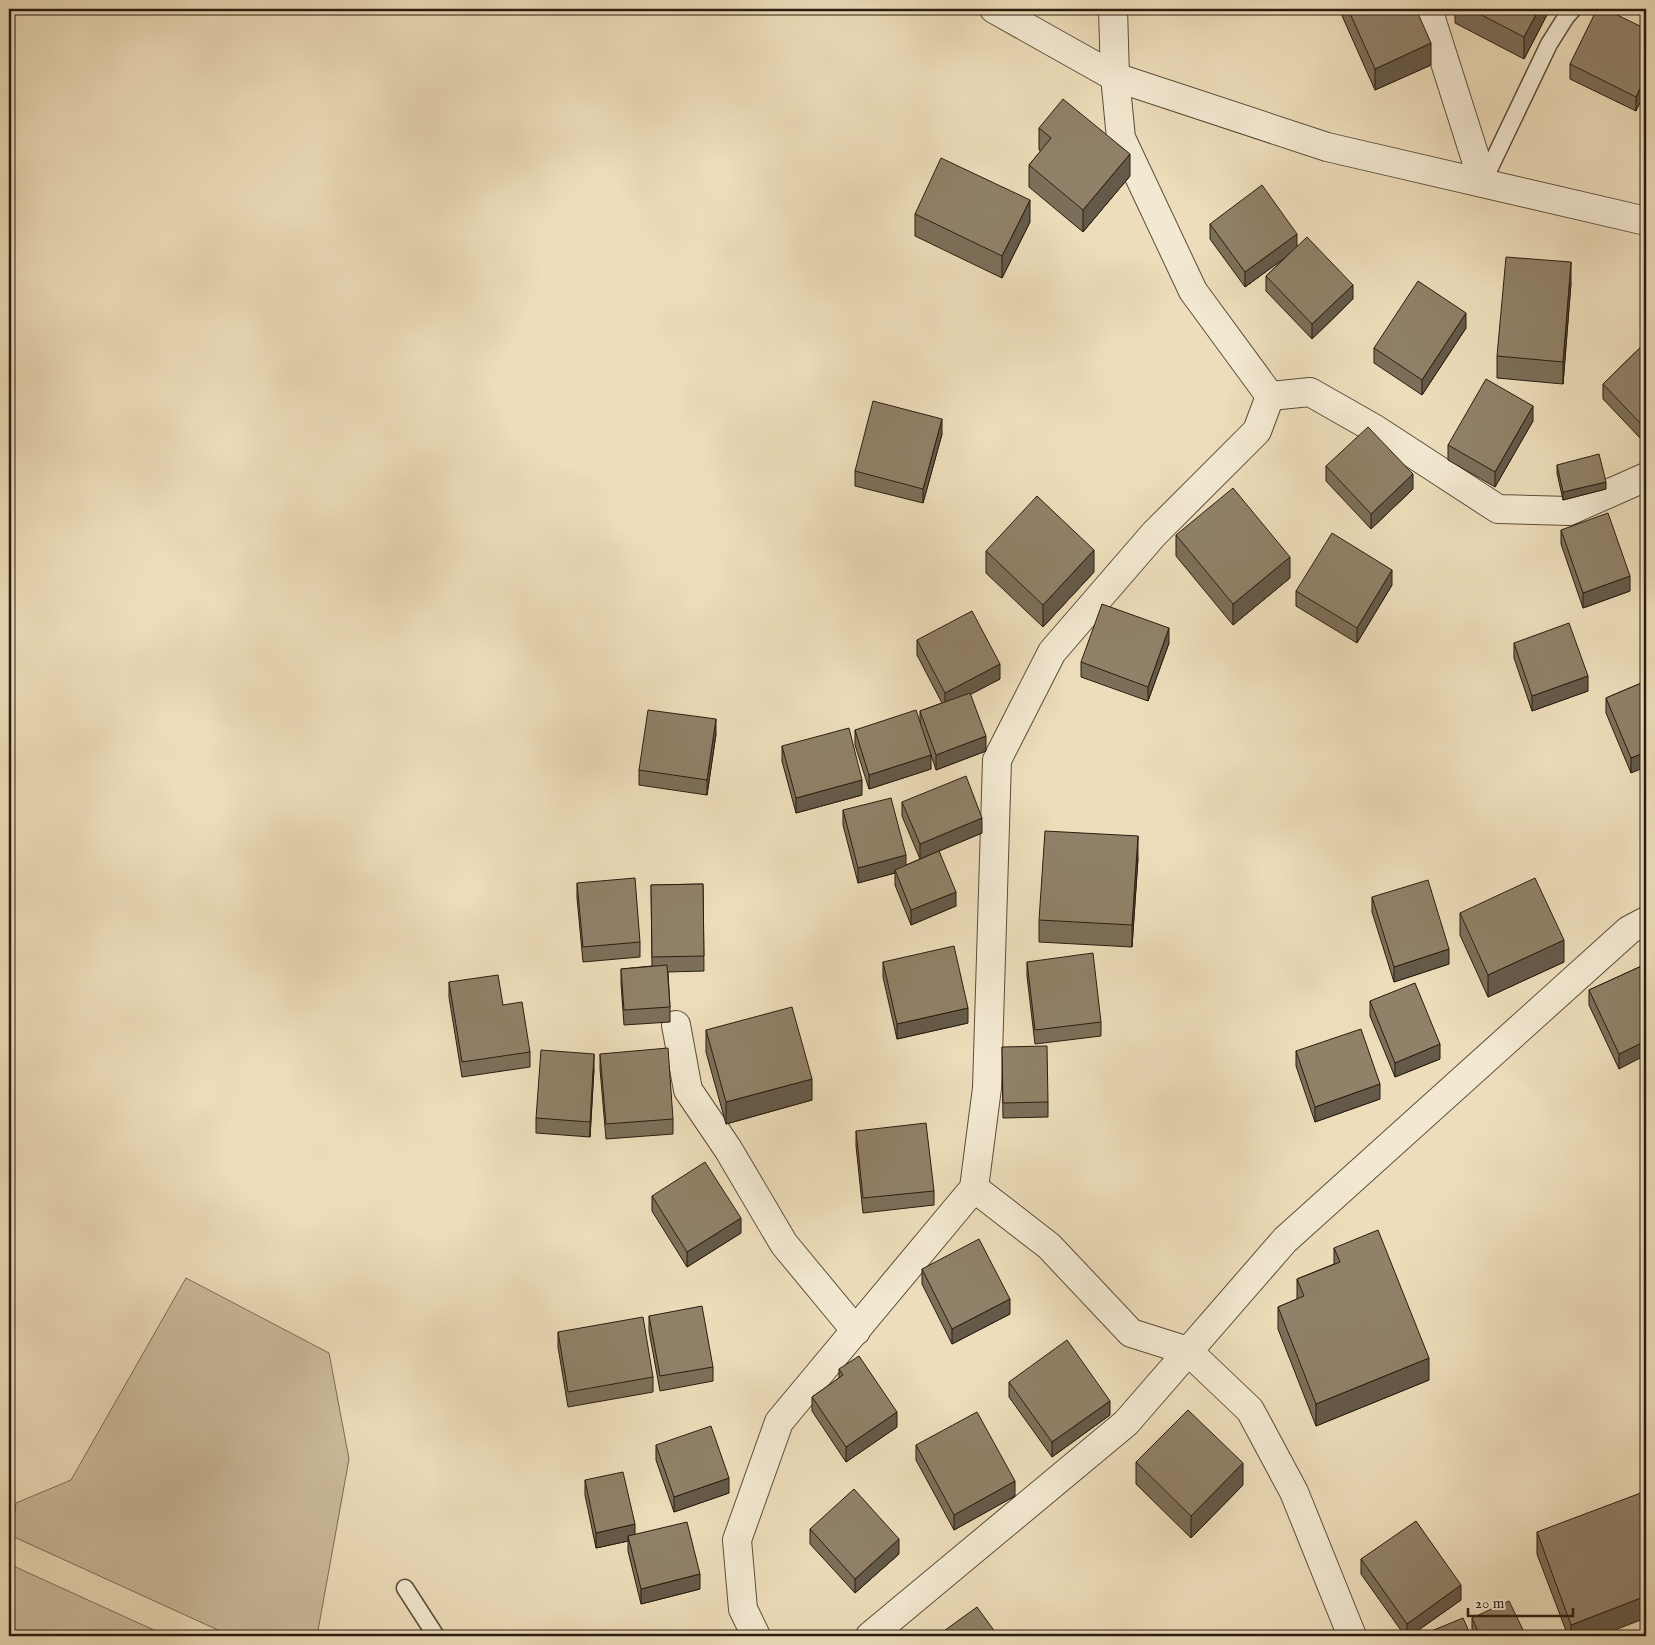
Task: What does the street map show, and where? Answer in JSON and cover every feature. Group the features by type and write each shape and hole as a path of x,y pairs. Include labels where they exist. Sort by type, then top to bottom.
{"street":[{"path":"994,9 1115,77 1327,147 1646,221"},
{"path":"1113,9 1115,77 1121,138 1193,291 1270,396"},
{"path":"1428,9 1483,182"},
{"path":"1270,396 1310,392 1375,429 1498,509 1568,511 1646,476"},
{"path":"756,1636 743,1609 737,1540 779,1422 974,1188 987,1088 997,760 1052,652 1154,534 1257,431 1270,396"},
{"path":"870,1636 1126,1423 1285,1240 1629,930 1646,920"},
{"path":"676,1025 688,1090 728,1149 784,1244 856,1331"},
{"path":"974,1188 1049,1246 1131,1333 1188,1351 1250,1410 1294,1492 1352,1636"}],"lane":[{"path":"1483,182 1549,44 1573,9"},
{"path":"404,1588 436,1636"}],"shaded area":[{"path":"186,1278 329,1353 349,1459 317,1636 231,1636 12,1536 16,1503 71,1480"},
{"path":"9,1564 167,1636 9,1636"}],"building":[{"path":"1348,9 1416,9 1431,43 1375,69"},
{"path":"1470,9 1539,9 1524,37"},
{"path":"1597,9 1605,9 1646,29 1646,76 1636,97 1570,64"},
{"path":"1063,99 1130,154 1083,210 1029,165 1051,138 1039,128"},
{"path":"941,158 1030,200 1002,256 915,214"},
{"path":"1262,185 1297,234 1245,272 1210,224"},
{"path":"1307,237 1353,285 1312,324 1266,276"},
{"path":"1506,257 1571,262 1563,362 1497,356"},
{"path":"1418,281 1466,313 1422,380 1374,348"},
{"path":"1646,342 1646,419 1641,424 1603,384"},
{"path":"1486,379 1533,406 1495,472 1448,445"},
{"path":"873,401 942,419 923,489 855,471"},
{"path":"1368,427 1413,474 1371,514 1326,466"},
{"path":"1599,454 1606,482 1563,492 1557,465"},
{"path":"1233,488 1290,557 1233,604 1176,535"},
{"path":"1037,496 1094,550 1043,605 986,551"},
{"path":"1608,513 1630,576 1583,593 1561,530"},
{"path":"1332,533 1392,570 1357,628 1296,591"},
{"path":"1102,604 1169,628 1148,687 1081,662"},
{"path":"972,611 1000,664 945,693 917,640"},
{"path":"1569,623 1588,676 1532,696 1514,643"},
{"path":"1646,681 1646,752 1631,758 1606,698"},
{"path":"970,693 986,736 936,755 920,711"},
{"path":"648,710 716,719 707,780 639,770"},
{"path":"916,710 931,755 869,775 855,730"},
{"path":"849,728 862,780 796,798 782,746"},
{"path":"966,776 982,818 920,844 902,802"},
{"path":"891,798 906,855 858,868 843,810"},
{"path":"1045,831 1138,836 1132,925 1039,920"},
{"path":"939,851 956,892 911,910 895,870"},
{"path":"635,878 640,942 583,947 577,883"},
{"path":"1535,878 1564,940 1488,975 1460,913"},
{"path":"1428,880 1449,949 1394,967 1372,897"},
{"path":"703,884 704,956 652,957 651,885"},
{"path":"954,946 968,1008 897,1024 883,962"},
{"path":"1093,953 1101,1022 1035,1030 1027,962"},
{"path":"1646,964 1646,1041 1619,1054 1589,990"},
{"path":"667,965 670,1007 624,1010 621,969"},
{"path":"498,975 503,1005 522,1002 530,1052 462,1062 449,982"},
{"path":"1415,983 1440,1044 1395,1063 1370,1001"},
{"path":"792,1007 812,1079 726,1102 706,1030"},
{"path":"1361,1029 1380,1084 1315,1107 1296,1051"},
{"path":"1047,1046 1048,1102 1003,1103 1002,1047"},
{"path":"668,1048 673,1119 606,1124 600,1054"},
{"path":"541,1050 594,1054 590,1122 536,1118"},
{"path":"926,1123 934,1191 863,1198 856,1131"},
{"path":"705,1162 741,1218 687,1252 652,1196"},
{"path":"1378,1230 1429,1358 1316,1404 1278,1307 1304,1296 1297,1279 1340,1262 1334,1248"},
{"path":"979,1239 1010,1299 952,1329 922,1269"},
{"path":"702,1306 713,1367 660,1376 649,1316"},
{"path":"643,1317 653,1377 568,1392 558,1332"},
{"path":"1067,1340 1110,1401 1052,1442 1009,1382"},
{"path":"859,1356 897,1412 846,1447 812,1397 843,1375 839,1369"},
{"path":"1188,1410 1243,1463 1191,1516 1136,1462"},
{"path":"977,1412 1015,1481 954,1515 916,1445"},
{"path":"711,1426 729,1478 674,1497 656,1445"},
{"path":"623,1472 635,1524 596,1533 585,1480"},
{"path":"854,1489 899,1539 855,1579 810,1529"},
{"path":"1646,1491 1646,1596 1571,1625 1537,1532"},
{"path":"1416,1521 1461,1585 1407,1624 1361,1559"},
{"path":"687,1522 700,1574 641,1589 628,1536"},
{"path":"1509,1601 1526,1636 1480,1636 1472,1618"},
{"path":"977,1607 998,1636 937,1636"},
{"path":"1463,1618 1471,1636 1419,1636"}]}
